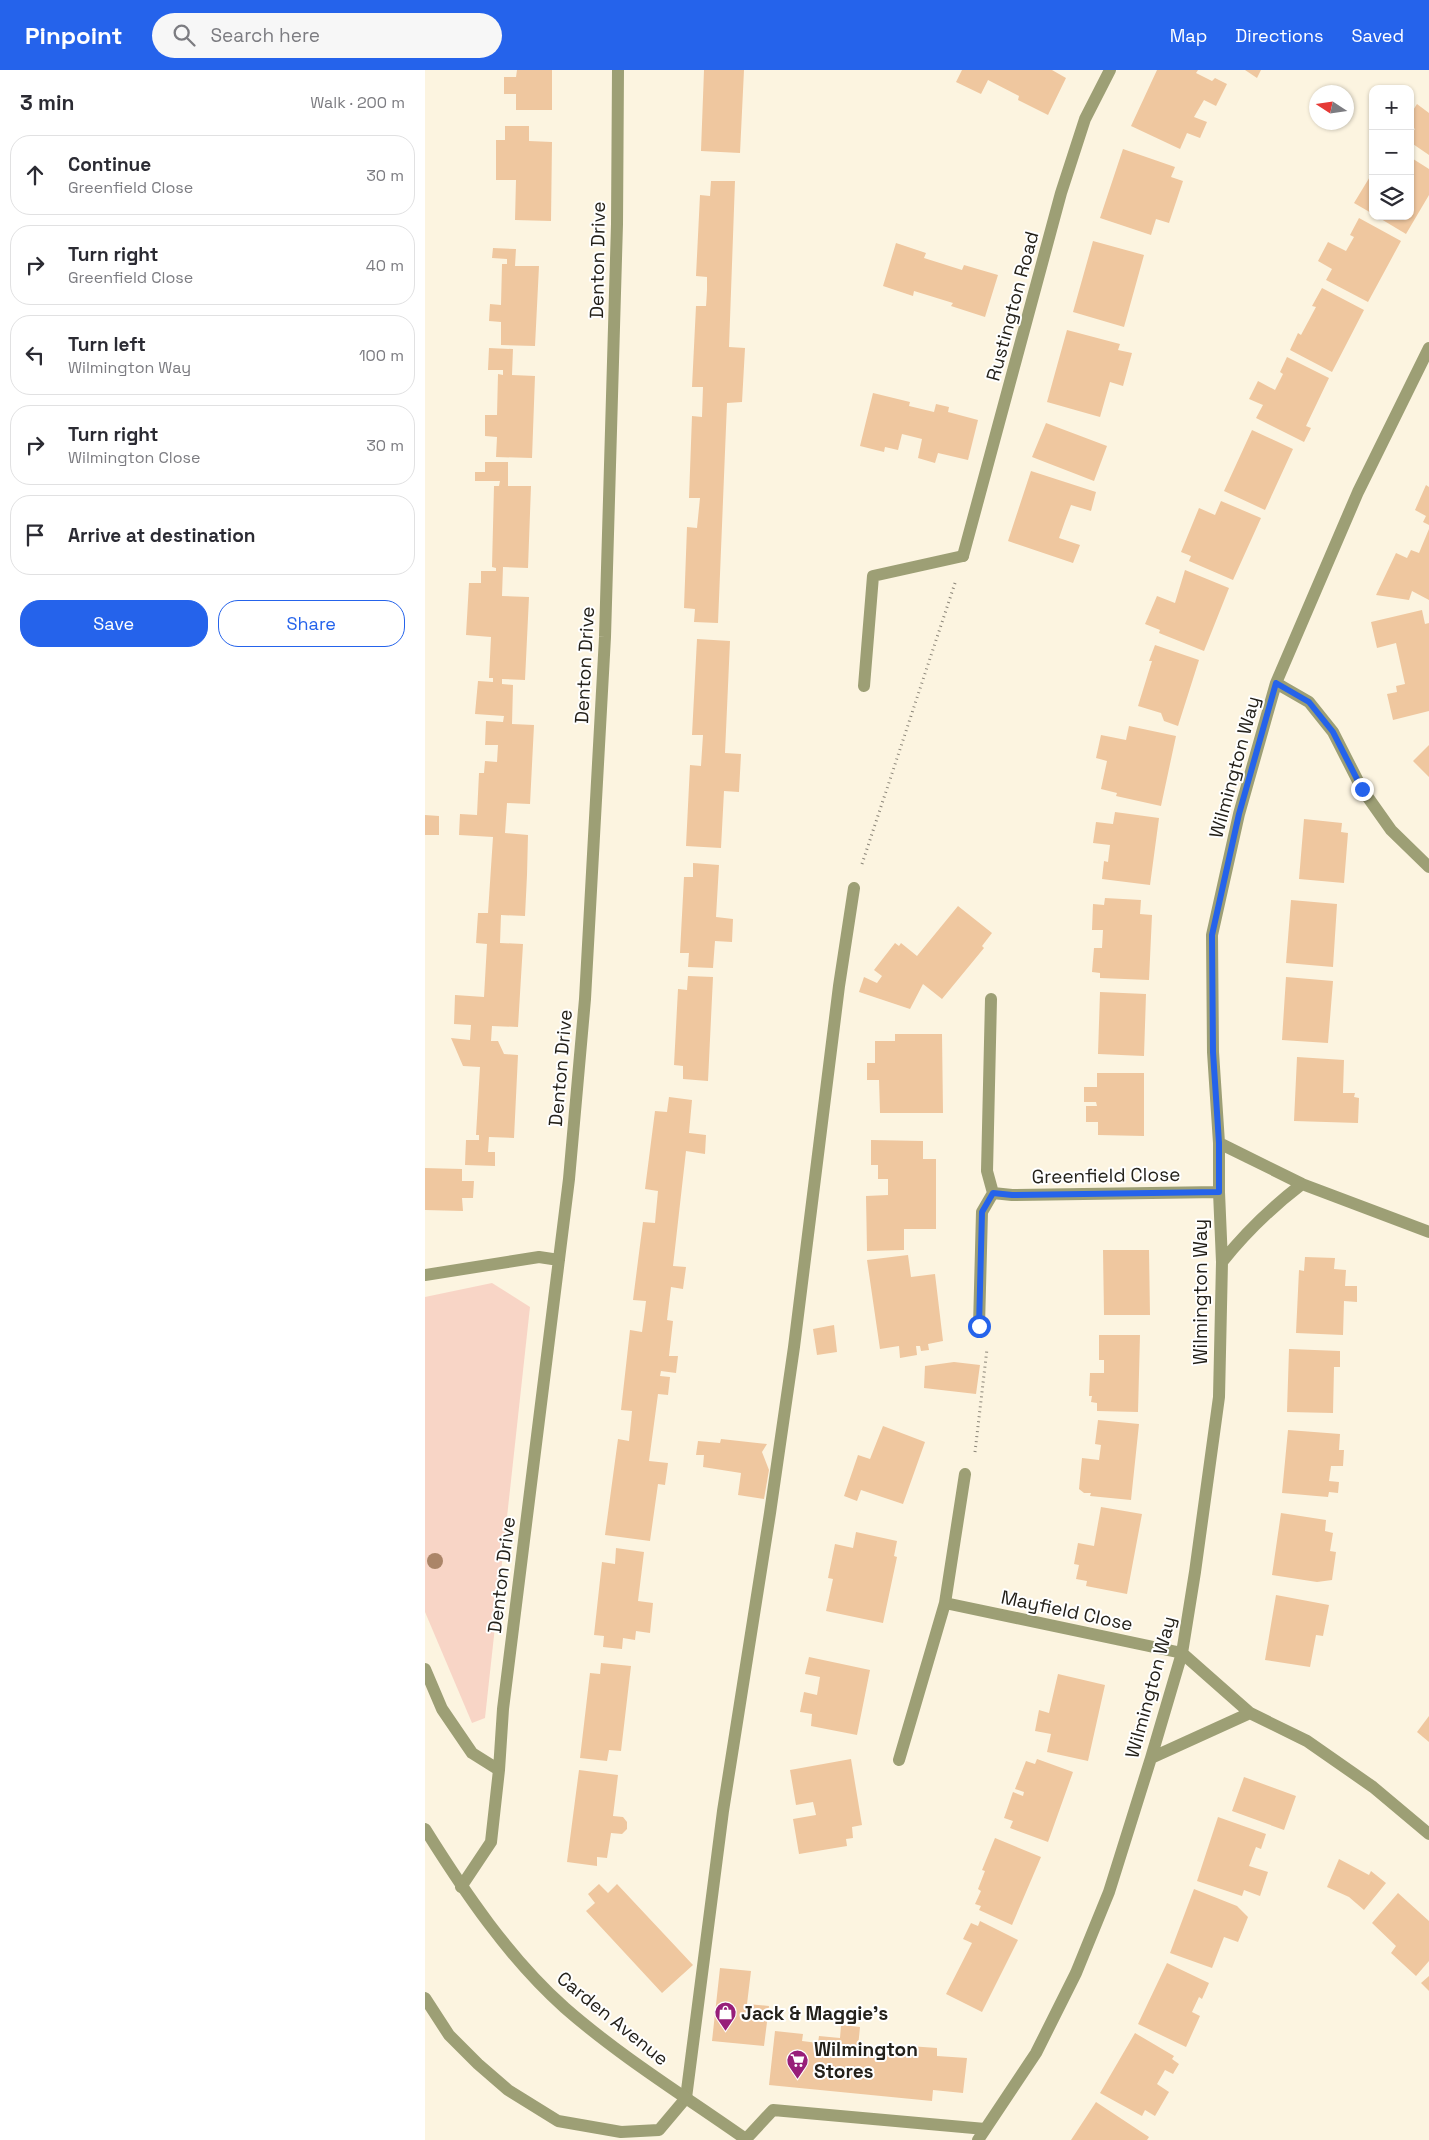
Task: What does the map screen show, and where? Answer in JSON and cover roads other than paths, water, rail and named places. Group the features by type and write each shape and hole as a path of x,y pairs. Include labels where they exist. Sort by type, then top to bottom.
{"street":[{"name":"Denton Drive","path":"461,1887 491,1842 505,1699 569,1179 585,999 605,637 617,224 619,70"},
{"name":"Rustington Road","path":"864,686 873,576 963,556 1061,193 1085,119 1110,70"},
{"name":"Wilmington Way","path":"978,2140 1036,2053 1075,1973 1109,1892 1182,1653 1219,1397 1222,1262 1219,1143 1213,1052 1212,935 1239,814 1276,683 1358,492 1429,348"},
{"path":"1276,683 1309,702 1333,732 1362,789 1391,830 1429,867"},
{"path":"425,1998 449,2035 477,2064 509,2090 558,2121 621,2132 659,2130 686,2098 723,1811 794,1347 839,986 854,888"},
{"path":"979,1326 982,1212 993,1193 987,1171 991,999"},
{"path":"1219,1143 1302,1184 1429,1232"},
{"path":"1222,1262 1243,1236 1271,1208 1302,1184"},
{"name":"Greenfield Close","path":"993,1193 1012,1195 1219,1192"},
{"path":"425,1275 539,1258 559,1260"},
{"path":"899,1760 945,1603 965,1474"},
{"name":"Mayfield Close","path":"945,1603 1182,1653"},
{"path":"1182,1653 1249,1713 1307,1741 1373,1787 1429,1834"},
{"path":"425,1669 442,1709 472,1753 499,1770"},
{"path":"1151,1758 1249,1713"},
{"name":"Carden Avenue","path":"425,1829 461,1887 514,1955 565,2008 746,2140"},
{"path":"746,2140 773,2110 985,2129"}],"place":[{"name":"Jack & Maggie's","path":"725,2032"},
{"name":"Wilmington Stores","path":"798,2079"}]}
